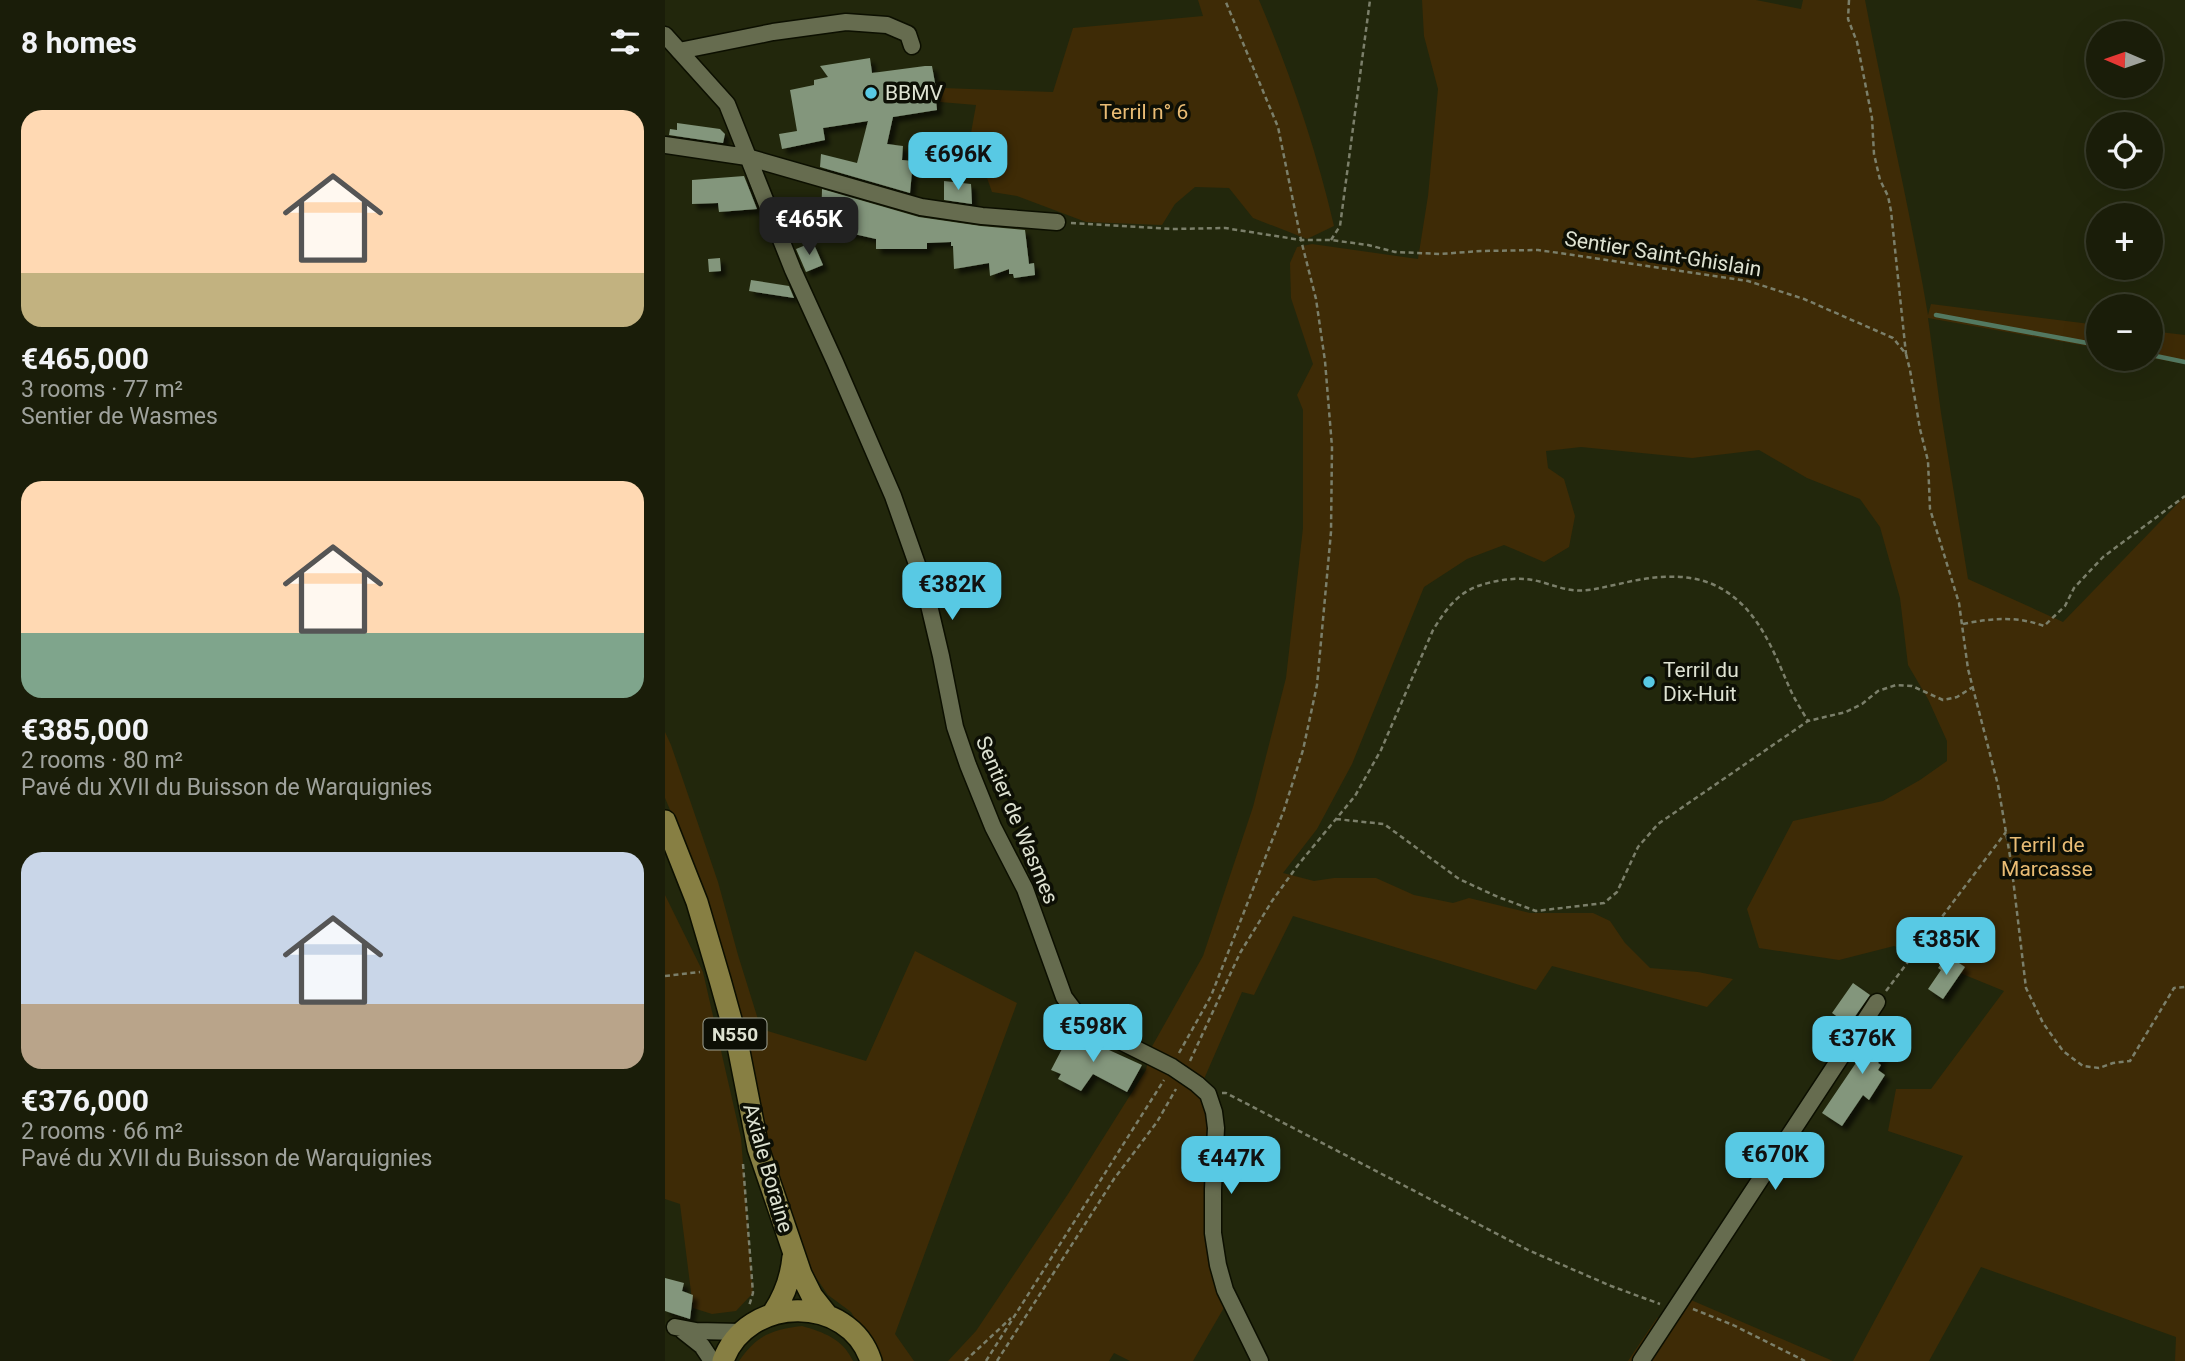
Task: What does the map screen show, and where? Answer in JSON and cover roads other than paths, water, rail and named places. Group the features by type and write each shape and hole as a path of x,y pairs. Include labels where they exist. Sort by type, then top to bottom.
{"main road":[{"name":"Axiale Boraine","path":"665,821 697,902 737,1041 758,1148 793,1251 792,1273 785,1294 773,1313"},
{"path":"793,1251 812,1296 827,1315"},
{"path":"723,1361 726,1352 741,1332 773,1313 791,1310 827,1315 859,1339 872,1359"}],"street":[{"path":"680,51 773,32 846,22 887,25 908,34 912,46"},
{"name":"Sentier de Wasmes","path":"665,35 727,104 793,270 893,496 923,584 955,727 993,827 1024,889 1064,997 1076,1013 1102,1032 1178,1071 1208,1094 1215,1112 1216,1128 1213,1233 1218,1265 1225,1290 1260,1361"},
{"path":"665,145 747,157 921,207 982,216 1057,222"},
{"path":"1641,1361 1877,1002"},
{"path":"670,1325 697,1331 741,1332"},
{"path":"670,1325 690,1334 712,1361"}],"waterway":[{"path":"1936,315 2086,343"},
{"path":"2163,357 2185,362"}],"place":[{"name":"BBMV","path":"871,93"},
{"name":"Terril du Dix-Huit","path":"1649,682"}],"park label":[{"name":"Terril n° 6","path":"1144,112"},
{"name":"Terril de Marcasse","path":"2047,857"}]}
